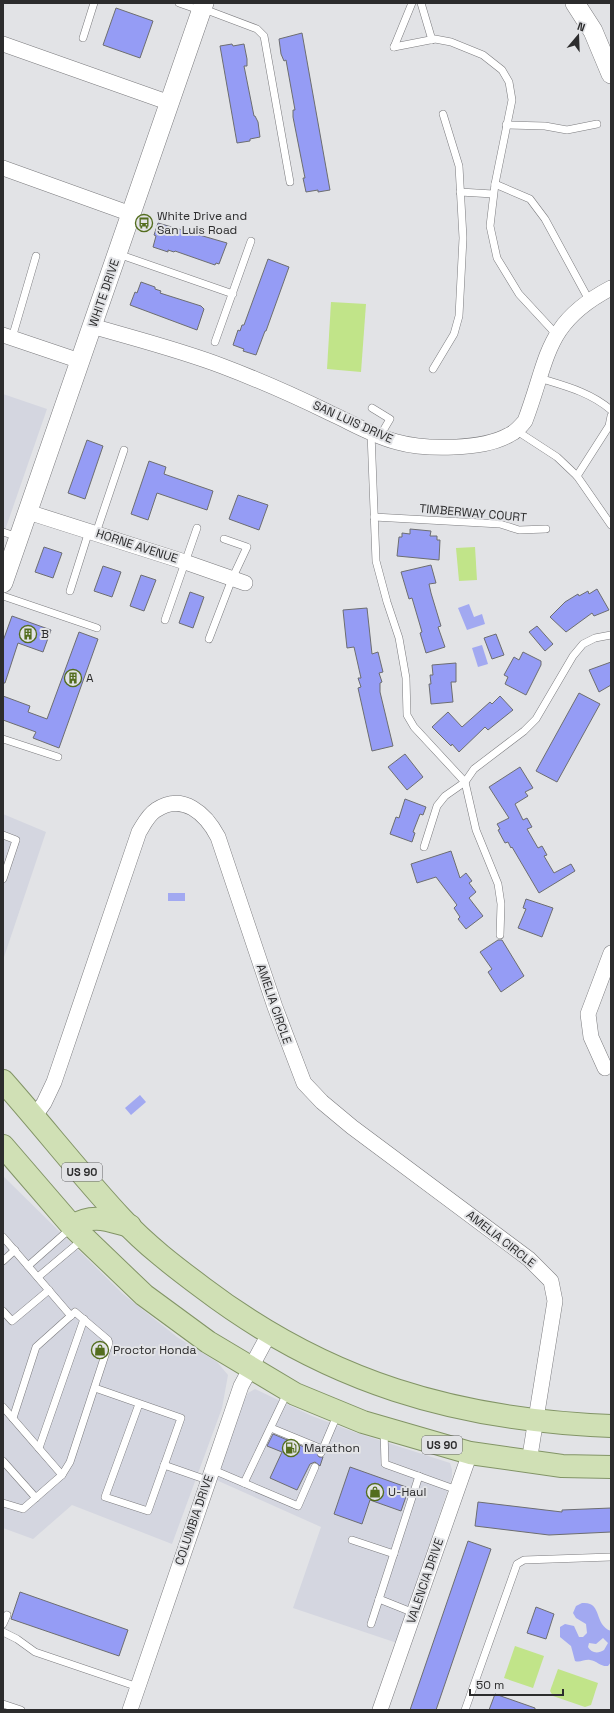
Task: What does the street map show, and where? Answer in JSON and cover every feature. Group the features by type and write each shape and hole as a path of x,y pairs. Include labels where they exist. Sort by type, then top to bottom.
{"main road":[{"name":"US 90","path":"3,1081 130,1226 172,1265 226,1306 269,1334 336,1368 397,1392 473,1411 535,1421 611,1426"},
{"name":"US 90","path":"3,1146 78,1232 144,1295 208,1342 288,1390 339,1412 384,1428 470,1453 562,1466 611,1467"},
{"path":"78,1232 84,1219 97,1218 130,1226"}],"street":[{"path":"575,3 593,31 611,74"},
{"name":"WHITE DRIVE","path":"3,583 11,535 28,512 203,7"},
{"path":"3,44 170,103"},
{"path":"3,168 131,214"},
{"path":"517,431 525,421 539,378 556,334 564,323 589,300 611,288"},
{"name":"SAN LUIS DRIVE","path":"92,326 222,366 289,393 395,442 417,447 440,448 482,443 508,436 517,431"},
{"path":"7,336 80,361"},
{"name":"HORNE AVENUE","path":"28,512 185,562 238,581"},
{"name":"AMELIA CIRCLE","path":"34,1117 44,1103 54,1082 139,832 148,818 156,810 179,804 192,807 201,813 211,824 218,837 275,1007 304,1082 322,1102 352,1127 529,1259 551,1281 555,1302 553,1321 529,1462"},
{"path":"605,1068 591,1037 588,1014 611,954"},
{"name":"COLUMBIA DRIVE","path":"130,1710 209,1475 241,1386 269,1334"},
{"name":"VALENCIA DRIVE","path":"380,1710 470,1453"}],"lane":[{"path":"82,38 94,3"},
{"path":"179,3 203,7 258,29 264,36 290,182"},
{"path":"412,3 394,47 432,40 451,42 483,55 502,70 509,82 512,100 495,184 490,226 497,258 519,294 556,334"},
{"path":"421,3 432,40"},
{"path":"433,369 454,334 459,316 463,238 458,166 443,114"},
{"path":"506,125 545,126 567,130 597,124"},
{"path":"495,184 530,199 545,219 589,300"},
{"path":"460,192 494,194"},
{"path":"215,342 252,241"},
{"path":"117,254 233,294"},
{"path":"7,336 36,256"},
{"path":"539,378 581,391 598,399 611,410"},
{"path":"372,408 390,419 375,434 374,517 376,561 399,638 403,660 408,715 414,727 465,782 476,830 498,884 501,904 500,935"},
{"path":"576,476 609,426 611,416"},
{"path":"517,431 557,457 576,476 611,525"},
{"path":"70,591 124,450"},
{"name":"TIMBERWAY COURT","path":"374,517 500,524 519,530 546,529"},
{"path":"165,620 197,528"},
{"path":"209,639 238,581 247,547 224,539"},
{"path":"3,596 97,628"},
{"path":"424,847 437,806 445,796 465,782 474,769 514,739 536,719 573,656 583,644 594,638 611,635"},
{"path":"3,739 58,757"},
{"path":"3,835 16,840 3,879"},
{"path":"28,1266 78,1232"},
{"path":"38,1277 78,1232"},
{"path":"3,1237 71,1316"},
{"path":"3,1261 15,1250"},
{"path":"3,1311 12,1321 49,1290"},
{"path":"3,1502 23,1509 62,1475 70,1462 95,1388 109,1343 108,1340 75,1312 36,1346 12,1418"},
{"path":"38,1448 84,1319"},
{"path":"95,1388 181,1418 148,1511 106,1497 139,1404"},
{"path":"244,1483 288,1390"},
{"path":"3,1407 62,1475"},
{"path":"271,1428 322,1452 339,1412"},
{"path":"384,1428 385,1464 457,1490"},
{"path":"3,1461 36,1498"},
{"path":"164,1465 244,1483 298,1506 315,1466"},
{"path":"371,1624 419,1476"},
{"path":"352,1540 394,1554"},
{"path":"466,1710 517,1564 524,1560 611,1557"},
{"path":"379,1599 414,1613"},
{"path":"3,1624 7,1615"},
{"path":"3,1632 17,1639 35,1652 138,1687"},
{"path":"3,1704 22,1710"}],"shaded area":[{"path":"3,394 47,409 3,536"},
{"path":"3,814 46,832 3,960"},
{"name":"Proctor Honda","path":"3,1176 123,1294 177,1337 217,1362 228,1375 222,1408 172,1544 72,1505 33,1539 3,1528"},
{"path":"255,1389 312,1416 354,1432 450,1463 452,1477 397,1643 293,1608 321,1527 214,1479 237,1415 248,1393"}],"green space":[{"path":"331,302 366,304 361,372 327,369"},
{"path":"475,547 477,580 459,581 456,548"},
{"path":"515,1646 544,1656 533,1688 504,1678"},
{"path":"558,1669 598,1683 591,1705 585,1707 553,1696 550,1691"}],"water":[{"path":"469,604 474,617 482,614 485,624 467,630 458,608"},
{"path":"482,645 488,664 478,667 472,648"},
{"path":"168,893 185,893 185,901 168,901"},
{"path":"140,1095 146,1102 131,1115 125,1108"},
{"path":"582,1603 589,1603 596,1609 605,1628 611,1631 611,1662 608,1666 603,1666 590,1660 579,1662 575,1661 571,1646 560,1637 560,1627 565,1624 574,1626 579,1637 583,1637 587,1633 586,1624 576,1618 573,1613 576,1606","holes":["603,1638 608,1643 604,1650 599,1652 593,1652 588,1647 589,1643 596,1644"]}],"building":[{"path":"116,8 153,21 140,58 103,45"},
{"path":"302,33 330,190 318,192 318,190 306,192 303,178 305,178 293,117 293,110 295,110 286,60 284,61 281,54 279,39"},
{"path":"232,44 233,46 244,44 247,66 244,66 254,116 258,122 260,137 250,139 250,141 237,143 220,46"},
{"path":"158,223 227,243 219,264 216,263 215,265 175,251 168,250 168,252 153,247 156,236 154,235"},
{"path":"268,259 289,267 256,355 243,351 244,349 233,345 238,330 240,331 242,325 244,325"},
{"path":"141,282 155,287 155,289 161,291 160,293 201,306 204,309 197,330 130,305"},
{"path":"87,440 103,446 85,499 68,493"},
{"path":"149,461 166,467 164,474 213,491 207,510 157,493 148,520 131,514"},
{"path":"238,495 268,505 259,530 229,519"},
{"path":"410,529 431,531 430,536 437,536 437,540 440,540 439,560 397,556 399,537 402,537 402,533 410,534"},
{"path":"44,547 62,553 53,578 35,572"},
{"path":"431,565 436,583 429,584 441,626 438,627 445,647 426,653 420,633 422,632 412,598 409,599 401,572"},
{"path":"103,566 121,572 112,597 94,591"},
{"path":"141,575 156,580 144,611 130,606"},
{"path":"597,589 609,610 594,616 592,613 566,632 550,617 565,602 578,594 579,596 588,591 589,594"},
{"path":"190,592 204,597 193,628 179,623"},
{"path":"367,608 372,654 378,652 383,672 379,673 382,682 380,683 380,692 393,746 372,751 358,688 361,687 358,678 361,678 354,647 347,648 343,610"},
{"name":"B","path":"12,616 51,630 43,652 18,643 5,683 3,683 3,641"},
{"path":"537,626 553,644 545,651 529,632"},
{"name":"A","path":"79,632 98,639 59,748 33,738 36,732 3,720 3,696 30,706 28,712 47,719"},
{"path":"496,634 504,655 492,659 484,638"},
{"path":"523,652 541,661 541,665 526,695 505,684 508,677 504,675 514,657 519,660"},
{"path":"611,662 611,685 599,692 589,670"},
{"path":"456,663 456,682 451,682 453,702 431,704 429,684 431,684 430,675 433,675 432,665"},
{"path":"579,693 600,704 557,782 536,771"},
{"path":"500,696 513,710 488,730 485,727 459,752 432,727 448,712 462,727 490,702 492,704"},
{"path":"405,754 423,777 407,790 388,767"},
{"path":"520,767 533,788 525,792 528,796 515,804 523,820 527,818 532,827 527,829 538,848 542,846 547,855 544,856 554,873 571,864 575,871 539,893 512,847 511,848 508,842 505,843 498,830 500,829 497,824 509,818 489,787"},
{"path":"405,799 426,807 423,815 420,814 413,832 415,833 412,842 390,834 396,817 399,818"},
{"path":"451,851 460,878 466,873 472,881 469,883 476,892 469,898 483,916 466,929 458,919 460,917 454,908 457,905 436,877 417,883 411,864"},
{"path":"526,899 553,908 542,937 518,928 526,909 523,908"},
{"path":"498,940 502,940 524,976 501,992 488,972 492,969 480,952"},
{"path":"273,1434 316,1452 319,1457 323,1457 320,1466 315,1462 310,1464 297,1490 270,1478 282,1452 267,1446"},
{"name":"U-Haul","path":"350,1467 409,1488 401,1511 370,1500 362,1524 334,1514"},
{"path":"478,1502 562,1512 562,1510 611,1508 611,1532 549,1535 475,1526"},
{"path":"468,1541 491,1549 436,1710 410,1710"},
{"path":"20,1592 128,1630 119,1656 11,1619"},
{"path":"536,1607 554,1614 546,1639 527,1633"},
{"path":"495,1694 535,1708 535,1710 489,1710"}],"place":[{"name":"White Drive and San Luis Road","path":"144,223"},
{"name":"B","path":"28,634"},
{"name":"A","path":"73,678"},
{"name":"Proctor Honda","path":"100,1350"},
{"name":"Marathon","path":"291,1448"},
{"name":"U-Haul","path":"375,1492"}]}
